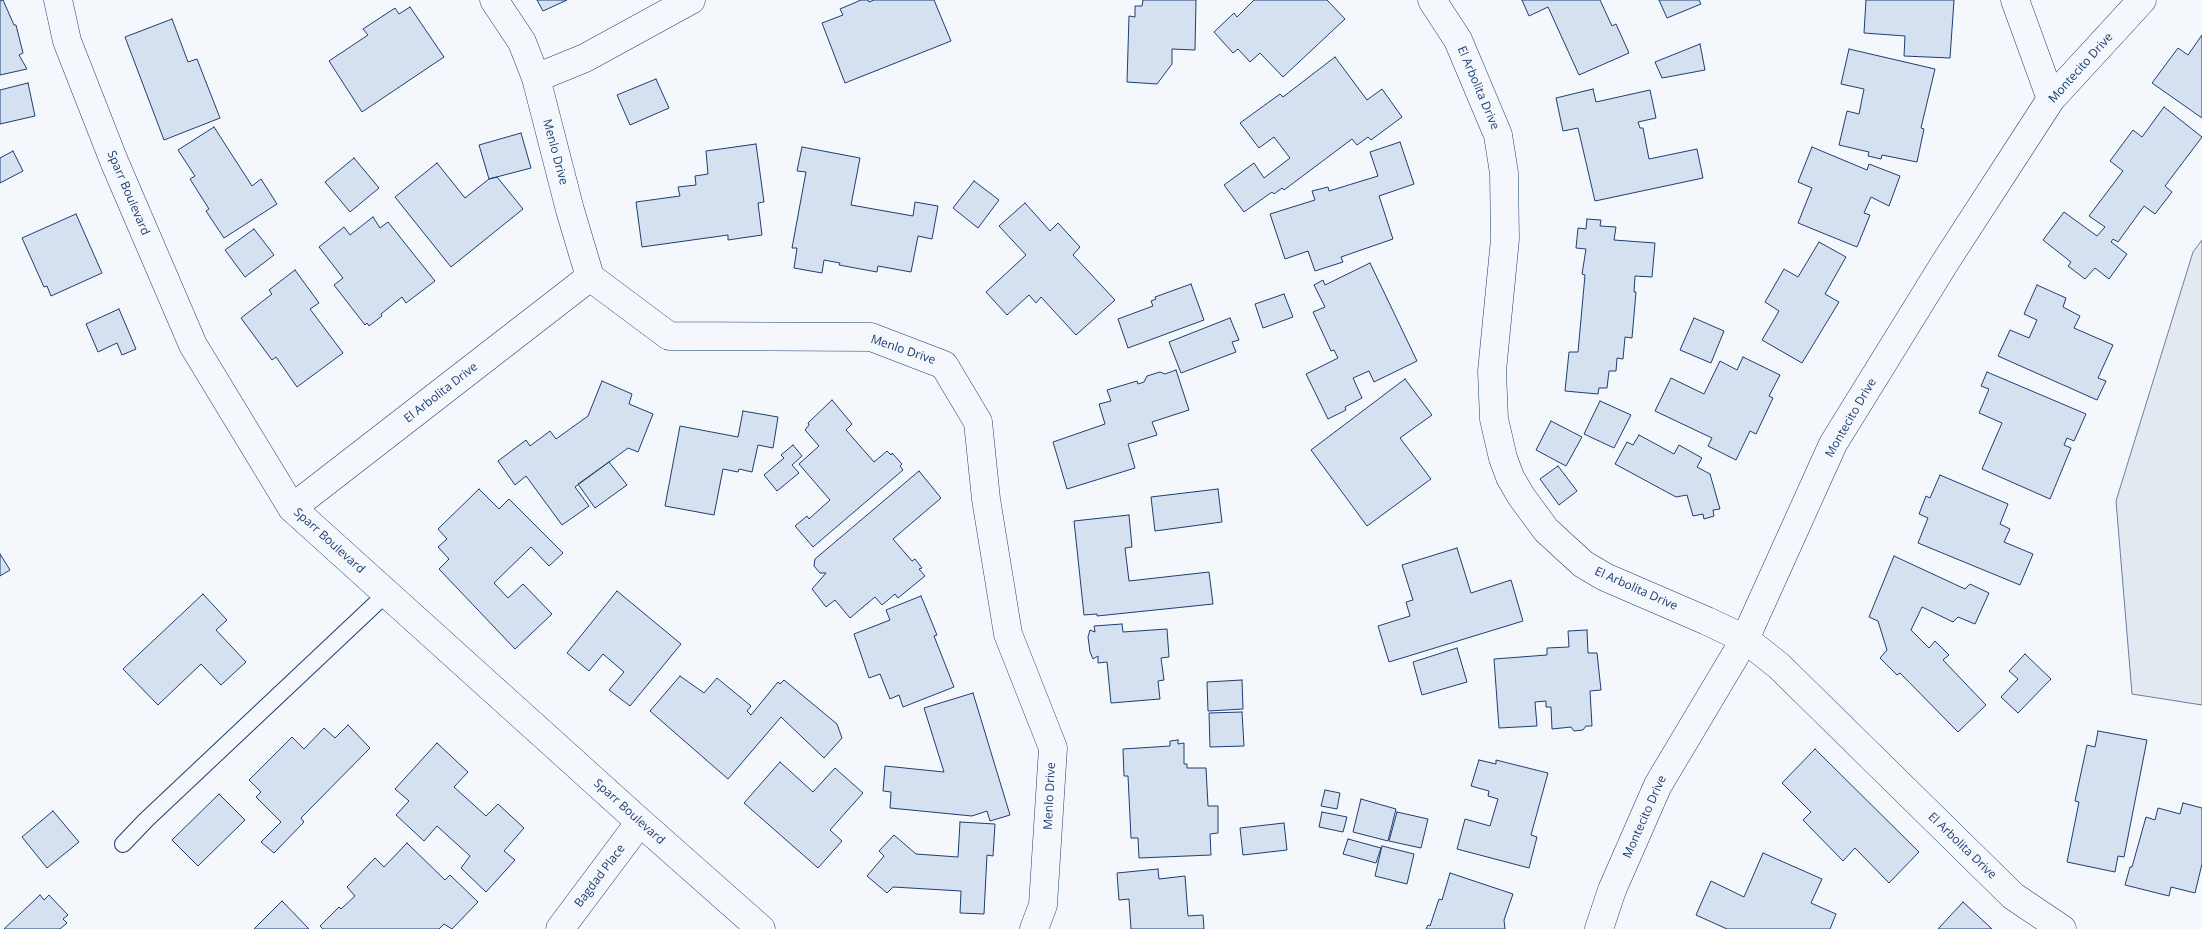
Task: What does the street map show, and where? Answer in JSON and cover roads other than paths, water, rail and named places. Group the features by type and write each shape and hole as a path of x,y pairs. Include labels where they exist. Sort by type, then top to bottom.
{"street":[{"name":"Sparr Boulevard","path":"58,0 67,41 114,161 193,345 292,508 761,929"},
{"name":"Menlo Drive","path":"494,0 522,42 536,78 590,277 669,336 871,337 944,365 978,422 986,499 1008,634 1052,748 1044,905 1034,929"},
{"path":"536,78 585,58 691,0"},
{"name":"El Arbolita Drive","path":"1432,0 1458,40 1498,135 1504,173 1505,239 1492,372 1494,419 1503,458 1510,477 1521,496 1546,530 1583,564 1605,577 1745,639 1779,666 2013,896 2062,929"},
{"path":"2015,0 2051,99"},
{"name":"Montecito Drive","path":"1599,929 1612,890 1658,785 1745,639 1833,444 1946,262 2051,99 2142,0"},
{"name":"El Arbolita Drive","path":"292,508 590,277"},
{"name":"Bagdad Place","path":"560,929 640,822"}],"lane":[{"path":"123,844 146,820 387,593"}]}
